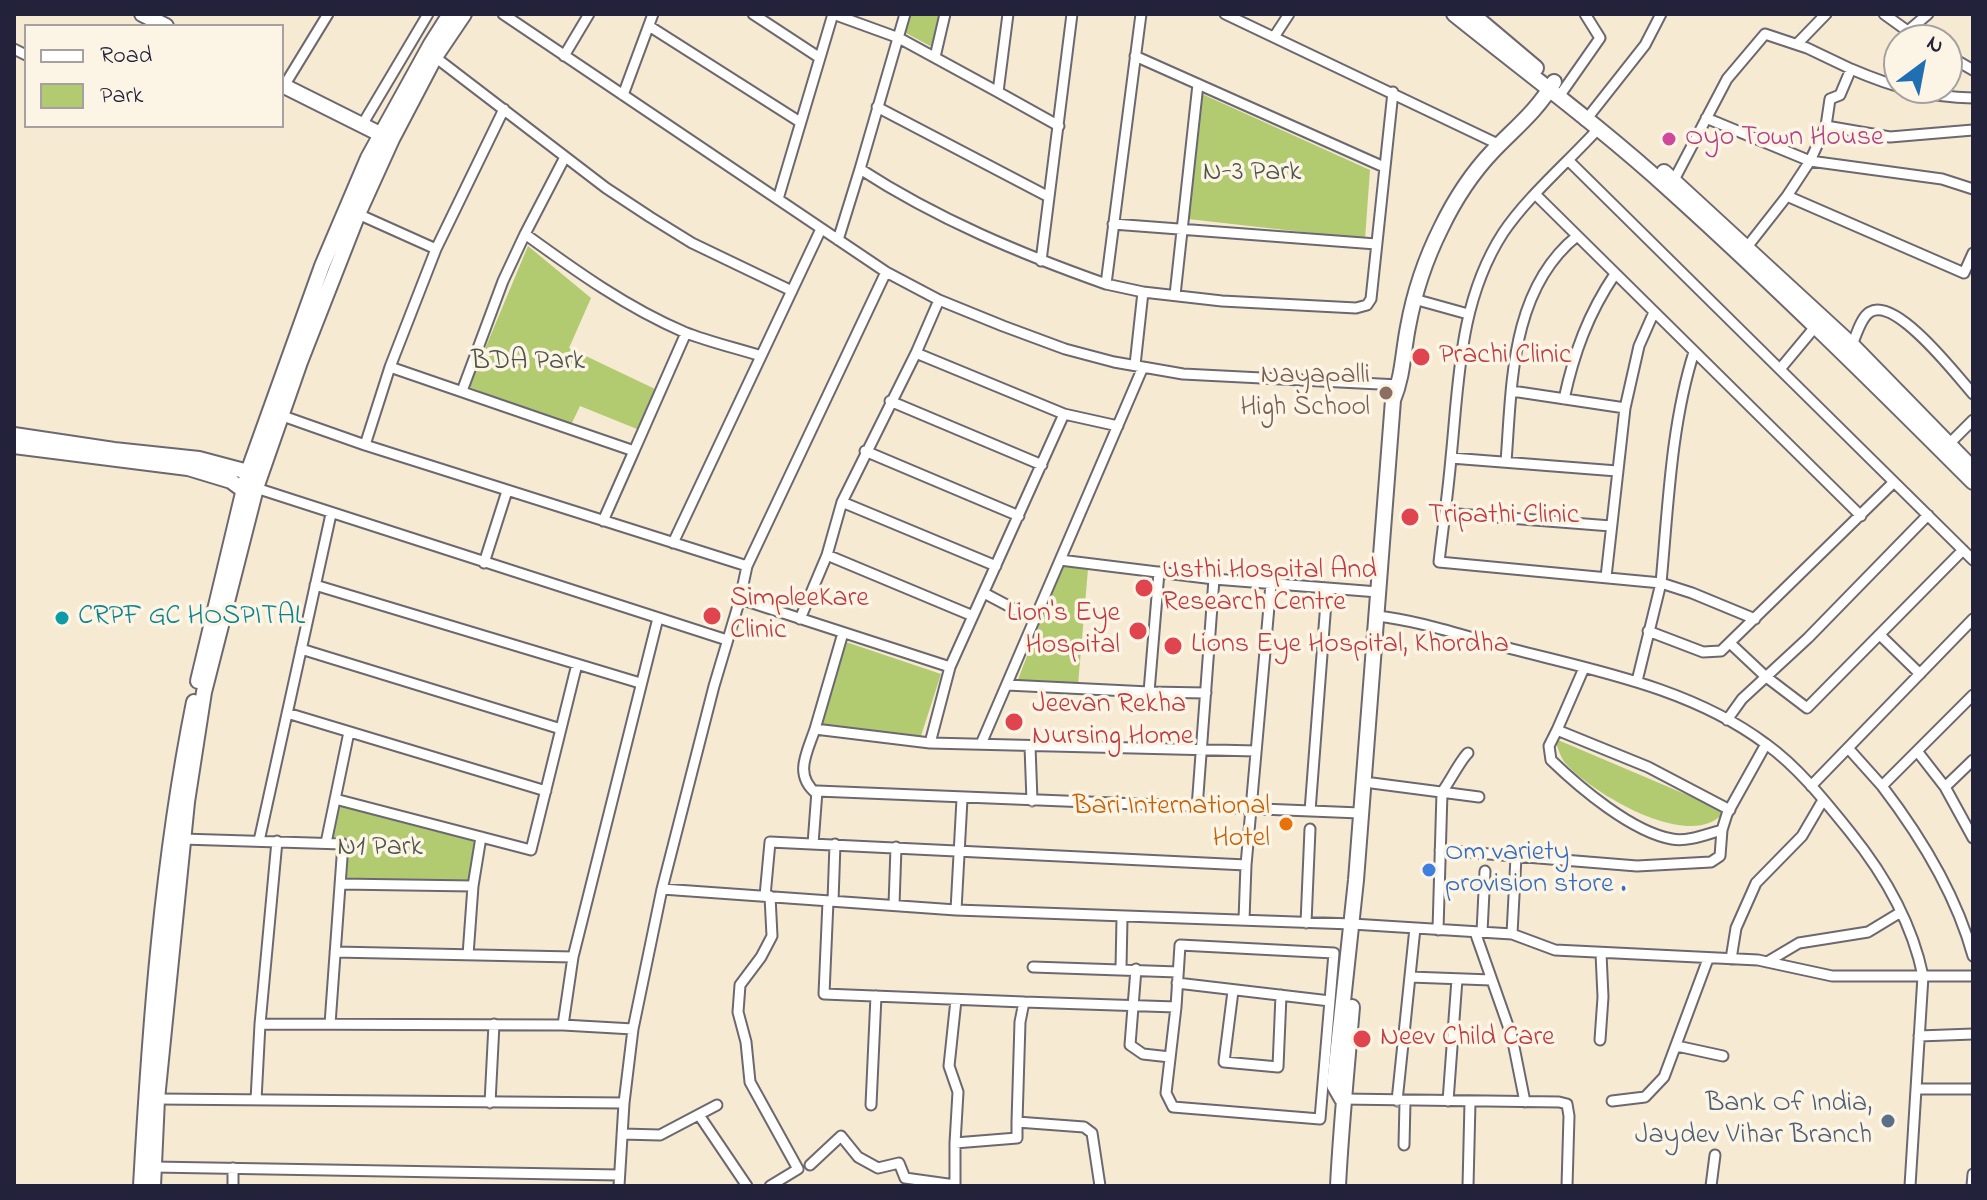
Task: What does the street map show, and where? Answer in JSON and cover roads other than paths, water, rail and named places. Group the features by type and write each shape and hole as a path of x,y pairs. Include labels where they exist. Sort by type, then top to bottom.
{"street":[{"path":"142,14 162,24"},
{"path":"284,84 328,14"},
{"path":"362,125 428,14"},
{"path":"153,1186 156,1047 180,769 201,667 249,489 280,415 281,394 322,266 380,134 450,14"},
{"path":"249,489 248,472 358,214 392,139 435,57 464,14"},
{"path":"503,14 886,272 939,300 1065,349 1139,366 1183,374 1399,385"},
{"path":"564,56 589,14"},
{"path":"623,95 653,14"},
{"path":"753,14 820,58"},
{"path":"778,199 833,14 899,38 1059,126"},
{"path":"838,240 905,14"},
{"path":"935,57 945,14"},
{"path":"998,92 1008,14"},
{"path":"1106,284 1141,14"},
{"path":"1225,14 1500,145"},
{"path":"1274,37 1289,14"},
{"path":"1454,14 1556,91"},
{"path":"1472,14 1556,91 1852,345 1973,469"},
{"path":"1342,1099 1334,1085 1336,1015 1330,1001 1334,953 1180,945 1166,1093 1173,1107 1320,1119 1336,1015 1356,925 1372,783 1381,616 1378,592 1393,400 1399,385 1414,299 1441,229 1462,192 1500,145 1556,91 1600,38 1585,14"},
{"path":"1661,14 1645,45 1611,88 1569,161 1518,212 1489,258 1468,314 1457,375 1439,562 1661,583 1755,619"},
{"path":"1797,44 1826,14"},
{"path":"1041,261 1071,15"},
{"path":"649,26 800,122"},
{"path":"1674,180 1727,79 1765,34 1797,44 1893,87 1973,98"},
{"path":"1135,56 1384,167"},
{"path":"435,57 606,188 692,243 792,291"},
{"path":"1747,247 1809,163 1826,126 1830,99 1840,95 1851,69"},
{"path":"1175,295 1198,84"},
{"path":"284,86 380,134"},
{"path":"860,169 944,217 1041,261 1106,284 1143,292 1282,305 1356,308 1367,305 1371,299 1393,92"},
{"path":"877,107 1049,197"},
{"path":"365,445 390,367 436,249 504,109"},
{"path":"1592,121 1674,180 1747,247 1815,327 1973,482"},
{"path":"1704,124 1809,163 1942,179 1973,189"},
{"path":"1826,126 1890,137 1973,130"},
{"path":"462,391 498,294 565,157"},
{"path":"1569,161 1973,560"},
{"path":"1536,195 1861,516"},
{"path":"1787,196 1964,273 1973,253"},
{"path":"358,214 436,249"},
{"path":"1113,224 1376,244"},
{"path":"673,543 821,229"},
{"path":"525,234 618,299 686,333 761,356"},
{"path":"1506,462 1517,344 1535,290 1550,263 1577,236"},
{"path":"153,1167 619,1181 633,1029 662,889 747,566 886,272"},
{"path":"1564,399 1573,358 1586,323 1615,274"},
{"path":"981,744 1118,426 1139,366 1143,292"},
{"path":"1414,299 1468,314"},
{"path":"800,619 827,555 842,502 939,300"},
{"path":"1852,345 1867,315 1874,311 1885,312 1916,330 1973,394"},
{"path":"1606,577 1625,408 1639,346 1654,312"},
{"path":"1780,369 1815,327"},
{"path":"603,521 686,333"},
{"path":"1637,681 1661,583 1669,488 1687,376 1694,352"},
{"path":"916,353 1064,414 1118,426"},
{"path":"390,367 634,451"},
{"path":"1338,1186 1356,925 1360,813 1402,404 1399,385"},
{"path":"1512,391 1625,408"},
{"path":"890,401 1042,465"},
{"path":"930,743 950,667 1064,414"},
{"path":"280,415 507,491 747,566"},
{"path":"1949,444 1973,420"},
{"path":"14,435 199,459 248,472"},
{"path":"14,446 188,468 727,640"},
{"path":"865,451 1019,516"},
{"path":"1451,458 1617,471"},
{"path":"1648,631 1707,653 1717,653 1731,644 1894,482"},
{"path":"484,563 507,491"},
{"path":"842,502 996,566"},
{"path":"1445,513 1611,526"},
{"path":"259,841 331,514"},
{"path":"1727,720 1742,699 1808,638 1928,515"},
{"path":"141,1186 182,839 204,692 237,537"},
{"path":"1731,644 1765,676 1807,708 1963,550"},
{"path":"827,555 973,616"},
{"path":"1060,560 1214,579 1378,592"},
{"path":"1149,692 1159,572"},
{"path":"1197,808 1214,579"},
{"path":"1244,920 1246,865 1271,584"},
{"path":"315,585 640,683"},
{"path":"1310,811 1327,589"},
{"path":"984,593 1035,620"},
{"path":"740,599 950,667"},
{"path":"1381,616 1637,681 1727,720 1766,744 1811,786 1881,874 1912,936 1923,976 1910,1186"},
{"path":"563,1025 573,957 658,618"},
{"path":"1811,786 1971,624"},
{"path":"817,794 807,786 801,769 843,633"},
{"path":"1880,635 1920,674"},
{"path":"301,649 561,729"},
{"path":"335,799 531,850 577,664"},
{"path":"1584,668 1549,746 1551,760 1605,804 1633,822 1672,839 1685,840 1722,830"},
{"path":"1007,685 1206,693"},
{"path":"1882,786 1973,695"},
{"path":"287,713 546,791"},
{"path":"815,729 930,743 1256,751"},
{"path":"1557,730 1648,767 1730,810"},
{"path":"326,843 349,732"},
{"path":"1440,850 1581,859 1637,866 1711,862 1720,856 1722,830 1730,810 1766,744"},
{"path":"1030,746 1032,801"},
{"path":"1848,748 1882,786 1924,847 1963,924 1973,956"},
{"path":"1917,751 1945,787 1972,834"},
{"path":"1438,930 1442,792 1452,781 1462,757 1468,753"},
{"path":"1945,787 1973,760"},
{"path":"1372,783 1479,797"},
{"path":"813,844 817,791 1360,813"},
{"path":"956,910 962,799"},
{"path":"1731,959 1736,928 1756,883 1802,836 1823,800"},
{"path":"1306,923 1310,829"},
{"path":"468,955 473,886 481,837"},
{"path":"182,839 343,844 330,1024"},
{"path":"256,1100 277,841"},
{"path":"770,1186 798,1169 750,1082 746,1042 738,1012 738,992 772,936 767,896 770,842 1246,865"},
{"path":"835,844 824,994 1176,1007"},
{"path":"894,905 896,847"},
{"path":"1512,934 1516,857"},
{"path":"1485,871 1478,932 1491,980 1512,1037 1525,1102"},
{"path":"340,884 473,886"},
{"path":"662,889 956,910 1244,920 1512,934 1555,950 1767,962 1832,976 1973,976"},
{"path":"1767,962 1799,943 1868,932 1901,912"},
{"path":"1121,968 1122,918"},
{"path":"1404,1145 1401,1101 1415,928"},
{"path":"335,952 573,957"},
{"path":"1600,1040 1603,997 1601,953"},
{"path":"1612,1101 1636,1100 1656,1088 1664,1077 1708,959"},
{"path":"1033,967 1178,972"},
{"path":"1136,969 1129,1041 1132,1049 1143,1054 1170,1057"},
{"path":"1410,977 1491,980"},
{"path":"1448,1101 1457,979"},
{"path":"1177,983 1330,1001"},
{"path":"1233,991 1224,1062 1278,1067 1281,995"},
{"path":"871,1105 876,996"},
{"path":"810,1165 841,1136 858,1157 878,1168 899,1163 905,1178 955,1186 958,1088 949,1066 956,1000"},
{"path":"955,1143 1017,1138 1020,1022 1024,1002"},
{"path":"260,1024 494,1024 633,1029"},
{"path":"490,1103 494,1024"},
{"path":"1919,1036 1973,1034"},
{"path":"1677,1046 1723,1056"},
{"path":"1916,1089 1973,1089"},
{"path":"157,1099 624,1103"},
{"path":"1342,1099 1567,1104 1567,1186"},
{"path":"1468,1186 1470,1102"},
{"path":"622,1134 660,1135 717,1105"},
{"path":"699,1115 747,1186"},
{"path":"1017,1122 1090,1130 1100,1186"},
{"path":"1711,1186 1715,1155"},
{"path":"233,1168 233,1186"},
{"path":"1972,1186 1973,1174"}],"place":[{"name":"Oyo Town House","path":"1669,139"},
{"name":"Prachi Clinic","path":"1421,357"},
{"name":"Nayapalli High School","path":"1386,393"},
{"name":"Tripathi Clinic","path":"1410,517"},
{"name":"Usthi Hospital And Research Centre","path":"1144,588"},
{"name":"SimpleeKare Clinic","path":"712,616"},
{"name":"CRPF GC HOSPITAL","path":"62,618"},
{"name":"Lion's Eye Hospital","path":"1138,631"},
{"name":"Lions Eye Hospital, Khordha","path":"1173,646"},
{"name":"Jeevan Rekha Nursing Home","path":"1014,722"},
{"name":"Bari International Hotel","path":"1286,824"},
{"name":"Om variety provision store .","path":"1429,870"},
{"name":"Neev Child Care","path":"1362,1039"},
{"name":"Bank Of India, Jaydev Vihar Branch","path":"1888,1121"}],"park label":[{"name":"N-3 Park","path":"1252,174"},
{"name":"BDA Park","path":"528,363"},
{"name":"N1 Park","path":"380,849"}]}
